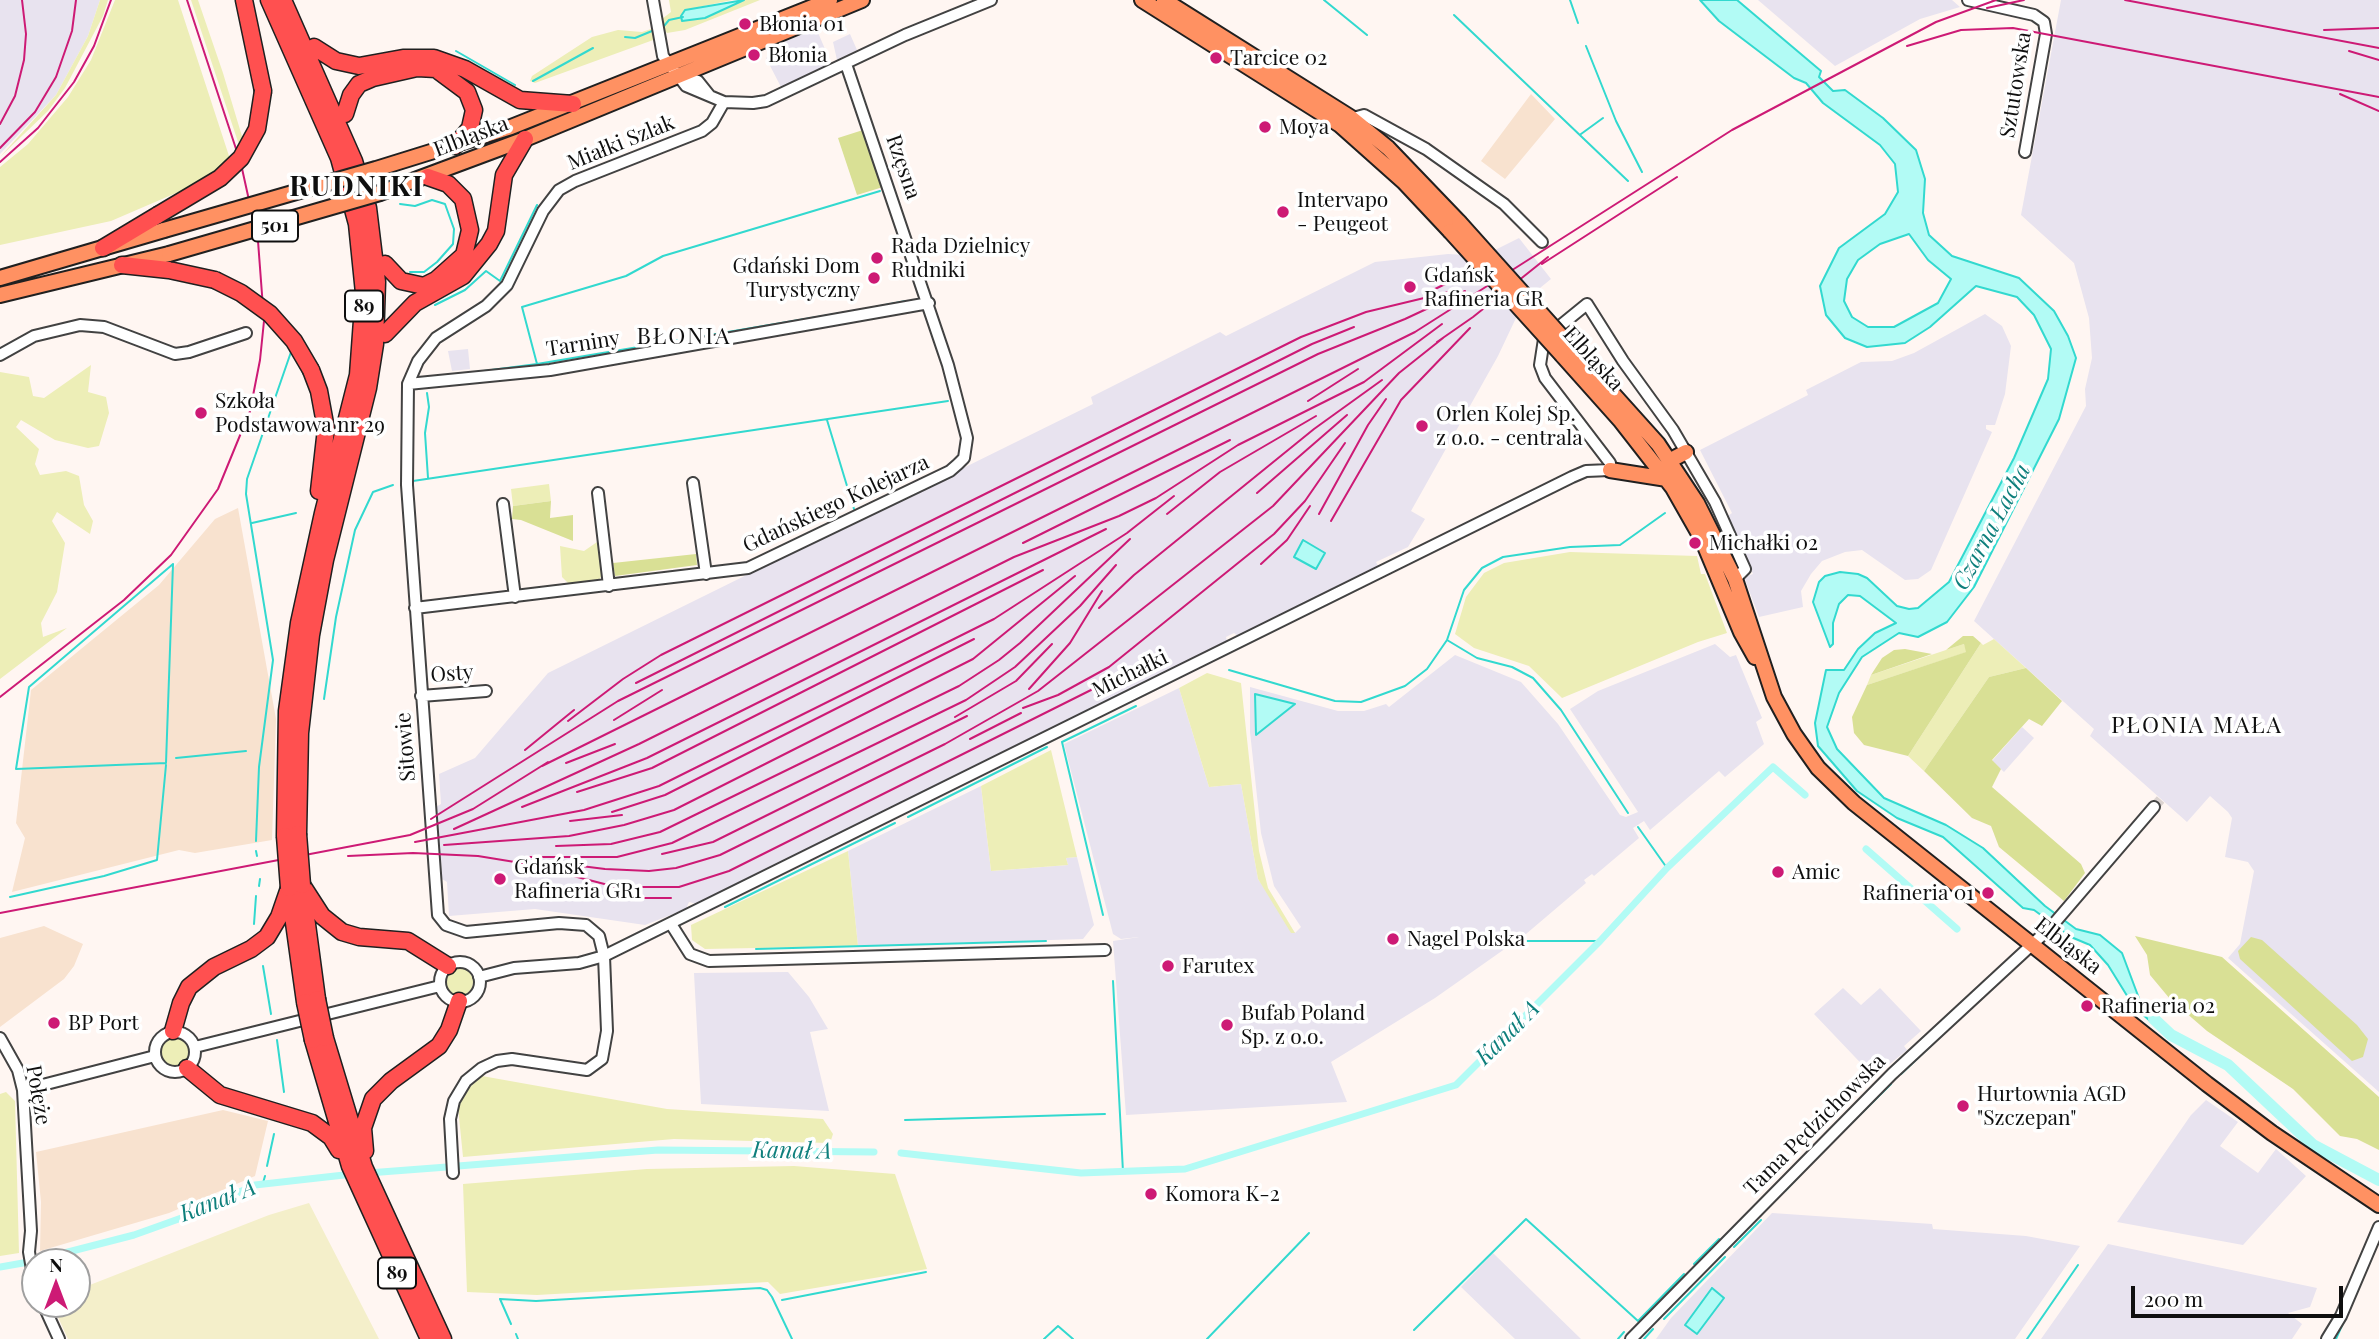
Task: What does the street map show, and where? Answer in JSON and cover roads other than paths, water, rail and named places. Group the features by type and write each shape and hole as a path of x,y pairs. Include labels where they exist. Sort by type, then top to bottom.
{"highway":[{"path":"103,248 161,223 220,178 241,158 257,129 263,91 244,0"},
{"name":"89","path":"269,0 339,158 354,208 364,274 365,312 358,375 323,513 299,623 287,711 295,886 319,1039 357,1167 429,1339"},
{"name":"89","path":"283,0 354,161 368,208 376,264 377,317 372,368 325,560 307,657 292,835"},
{"path":"293,0 345,114 371,187 384,264 385,334 379,379 359,462 344,481"},
{"path":"314,47 336,61 359,66 403,58 434,58 465,69 520,100 573,104"},
{"path":"345,114 351,95 359,84 417,68 436,69 467,92 474,110 470,128 456,146"},
{"path":"385,334 415,303 463,276 489,244 496,230 504,175 525,139"},
{"path":"384,264 401,281 424,286 436,280 464,255 470,230 463,199 449,184 428,177"},
{"path":"122,265 169,270 215,280 241,293 270,314 294,341 311,370 323,407 326,446 295,597 299,623"},
{"path":"173,1031 181,1003 190,987 203,974 267,937 295,886 322,916 342,932 359,937 408,942 448,966"},
{"path":"187,1068 227,1098 302,1118 319,1127 331,1137 346,1163 357,1167 367,1158 363,1128 373,1099 391,1081 439,1046 449,1030 459,1001"},
{"name":"89","path":"374,1207 443,1339"}],"main road":[{"name":"Elbląska","path":"0,295 169,254 428,177 525,139 830,0"},
{"name":"Elbląska","path":"161,223 456,146 675,69 706,64 862,0"},
{"name":"Elbląska","path":"1142,0 1388,148 1454,227 1566,351 1667,480 1702,539 1741,632 1798,741 1834,784 2272,1133 2379,1205"},
{"name":"Elbląska","path":"1164,0 1345,121"},
{"path":"0,278 103,248"},
{"name":"Elbląska","path":"1566,351 1622,401 1669,461 1697,503 1740,574 1769,683"},
{"path":"1669,461 1686,452"},
{"path":"1640,475 1651,458"},
{"path":"1610,470 1667,480"}],"street":[{"path":"653,0 663,56 675,69 698,81 706,64"},
{"name":"Miałki Szlak","path":"675,69 686,86 724,102 766,102 991,0"},
{"name":"Sztutowska","path":"1968,0 2040,17 2047,28 2025,152"},
{"name":"Rzęsna","path":"846,64 929,303 948,365 967,446"},
{"name":"Miałki Szlak","path":"698,81 710,96"},
{"name":"Miałki Szlak","path":"408,384 418,361 436,338 486,306 507,285 543,211 559,190 575,181 702,131 712,124 724,102"},
{"name":"Elbląska","path":"1345,121 1364,116 1463,173 1504,204 1542,242"},
{"name":"Tarniny","path":"408,384 550,370 929,303"},
{"name":"Elbląska","path":"1610,470 1610,463 1545,378 1540,365 1544,339 1587,304 1686,452 1715,502 1740,574"},
{"path":"0,355 34,337 80,325 104,327 175,354 246,333"},
{"name":"Sitowie","path":"408,384 407,485 438,915 446,925 466,932 558,923 586,925 599,936 604,956 607,1031 602,1059 587,1070 512,1059 497,1061 482,1068 466,1081 454,1101 450,1119 453,1173"},
{"name":"Gdańskiego Kolejarza","path":"415,607 748,568 950,471 964,458 967,446"},
{"name":"Michałki","path":"604,956 1572,477 1586,471 1610,470"},
{"path":"693,483 706,574"},
{"path":"598,493 609,586"},
{"path":"503,503 515,597"},
{"name":"Osty","path":"421,696 486,691"},
{"name":"Tama Pędzichowska","path":"1631,1339 1892,1074 2051,927 2154,807"},
{"path":"671,924 690,954 709,961 1105,950"},
{"path":"479,977 514,968 579,963 604,956"},
{"path":"466,963 479,977 477,992 469,999 449,999 440,986 440,977 448,966 466,963"},
{"path":"195,1047 440,986"},
{"path":"173,1031 187,1035 195,1047 193,1061 187,1068 170,1071 159,1064 155,1056 157,1042 173,1031"},
{"name":"Połęże","path":"0,1038 18,1070 23,1090 31,1231 29,1248"},
{"path":"23,1090 155,1056"},
{"path":"2328,1339 2341,1316 2379,1227"},
{"path":"49,1318 59,1339"}],"water":[{"path":"744,0 705,18 682,21 681,16 685,10"},
{"path":"1700,0 1737,0 1821,71 1819,77 1833,91 1845,90 1883,118 1916,150 1925,179 1923,213 1929,235 1952,256 2019,278 2054,311 2076,358 2059,419 1974,587 1947,622 1918,637 1899,633 1862,657 1839,693 1827,727 1837,749 1884,798 1946,825 1983,848 2045,906 2076,929 2100,935 2122,953 2140,1001 2173,1032 2157,1027 2134,1007 2108,965 2090,945 2071,937 2034,910 2023,908 1943,837 1897,818 1857,791 1818,746 1815,723 1826,670 1844,670 1858,649 1875,633 1896,623 1860,596 1848,595 1839,604 1833,623 1833,644 1830,647 1813,602 1819,582 1825,576 1840,572 1858,574 1867,578 1897,606 1909,609 1918,608 1949,582 2014,458 2048,379 2051,349 2034,315 2017,297 1976,286 1930,327 1905,343 1867,347 1845,338 1826,315 1820,286 1839,248 1885,214 1898,192 1895,164 1880,145 1823,103 1806,83 1794,78 1719,21","holes":["1909,234 1928,260 1951,279 1938,303 1894,327 1868,327 1852,317 1844,301 1847,279 1858,260 1880,244"]},
{"path":"1303,540 1325,553 1316,569 1294,557"},
{"path":"1255,694 1295,704 1256,735"},
{"path":"1712,1288 1724,1298 1697,1334 1685,1325"}],"waterway":[{"path":"1324,0 1367,35"},
{"path":"1570,0 1578,23"},
{"path":"1454,15 1628,181"},
{"path":"664,26 669,20 683,17"},
{"path":"625,37 635,38 652,31"},
{"path":"1586,46 1616,121 1642,172"},
{"path":"533,81 593,48"},
{"path":"456,51 515,85"},
{"path":"1581,134 1603,118"},
{"path":"537,364 522,307 626,276 663,256 880,191"},
{"path":"400,204 415,206 432,200 445,204 454,229 453,244 437,262 424,272 410,272"},
{"path":"435,305 465,290 486,271 500,281 537,205"},
{"path":"870,308 906,301"},
{"path":"469,373 859,310"},
{"path":"256,841 259,767 273,660 246,494 247,479 291,352"},
{"path":"427,393 429,407 425,433 428,478"},
{"path":"413,481 948,401"},
{"path":"827,420 854,509"},
{"path":"324,699 336,617 355,530 373,492 393,485"},
{"path":"252,523 296,513"},
{"path":"1628,813 1561,710 1533,678 1512,667 1477,658 1447,640 1464,590 1482,568 1503,557 1570,547 1620,545 1665,513"},
{"path":"173,564 166,763 16,769 29,687 173,564"},
{"path":"1229,670 1335,701 1361,702 1405,686 1427,669 1447,640"},
{"path":"1103,915 1062,742 1136,706"},
{"path":"908,817 1047,747"},
{"path":"176,758 246,751"},
{"path":"10,897 104,876 157,860 166,765"},
{"name":"Kanał A","path":"901,1153 1081,1173 1185,1169 1456,1085 1600,941 1667,868 1773,767 1805,795"},
{"path":"725,907 895,823"},
{"path":"1638,827 1667,868"},
{"name":"Kanał A","path":"1866,849 1957,929"},
{"path":"256,851 257,856"},
{"path":"259,886 260,879"},
{"path":"254,924 256,896"},
{"path":"756,949 1046,941"},
{"path":"1518,941 1600,941"},
{"path":"263,966 271,1014"},
{"path":"1113,981 1123,1172"},
{"name":"Czarna Łacha","path":"2154,1019 2171,1035 2228,1065 2313,1145 2379,1180"},
{"path":"1901,1074 1941,1036"},
{"path":"277,1040 284,1092"},
{"path":"1814,1160 1891,1084"},
{"path":"905,1120 1105,1114"},
{"path":"267,1166 274,1134"},
{"name":"Kanał A","path":"458,1166 658,1150 874,1152"},
{"name":"Kanał A","path":"368,1173 447,1167"},
{"name":"Kanał A","path":"84,1248 134,1235 187,1216 255,1185 353,1174"},
{"path":"1785,1191 1801,1174"},
{"name":"Kanał A","path":"263,1183 265,1176"},
{"path":"1414,1330 1526,1219 1638,1321 1684,1274"},
{"path":"1734,1247 1761,1220"},
{"path":"1207,1339 1309,1233"},
{"path":"1694,1264 1719,1239"},
{"path":"1664,1319 1725,1257"},
{"name":"Kanał A","path":"0,1267 21,1263"},
{"path":"2027,1339 2078,1265"},
{"path":"782,1300 926,1272"},
{"path":"511,1324 500,1299 536,1301 760,1288 767,1290 772,1297 792,1339"},
{"path":"2336,1339 2344,1321"},
{"path":"1044,1339 1058,1326 1073,1339"},
{"path":"1644,1339 1653,1329"},
{"path":"1618,1339 1624,1332"},
{"path":"516,1334 518,1339"}],"tunnel":[{"path":"2154,807 2161,799"}],"railway":[{"path":"0,124 15,96 24,60 26,34 22,0"},
{"path":"0,148 35,112 56,77 72,31 76,0"},
{"path":"0,162 38,128 74,82 94,46 111,0"},
{"path":"0,697 124,600 171,555 218,489 250,411 264,321 258,241 241,164 187,0"},
{"path":"542,766 1415,332 1732,130 1936,22 1996,0"},
{"path":"1987,8 2024,0"},
{"path":"2125,0 2379,48"},
{"path":"1907,46 1961,30 2013,28 2379,97"},
{"path":"2324,30 2379,28"},
{"path":"2349,51 2379,60"},
{"path":"2340,94 2379,111"},
{"path":"1542,264 1677,177"},
{"path":"1437,342 1548,257"},
{"path":"1433,290 1476,269"},
{"path":"431,819 618,701 1318,354 1405,319 1465,291"},
{"path":"568,721 623,679 661,655 1301,337 1366,312 1449,292"},
{"path":"454,829 639,744 1014,557 1119,516 1156,498 1238,445 1364,382 1442,324"},
{"path":"636,683 1312,344 1354,327"},
{"path":"1331,521 1401,400 1470,328"},
{"path":"565,864 649,871 676,868 720,855 945,744 1038,691 1273,506 1399,373 1443,338"},
{"path":"1308,401 1358,369"},
{"path":"1099,608 1134,575 1314,429 1382,380"},
{"path":"1319,514 1368,425 1386,399"},
{"path":"1257,493 1347,415"},
{"path":"1167,514 1220,472 1316,416"},
{"path":"1023,543 1230,440"},
{"path":"1023,708 1058,695 1109,667 1274,534 1305,501 1345,443"},
{"path":"415,842 584,810 659,786 994,619 1127,533 1174,496"},
{"path":"1261,564 1287,540 1310,506"},
{"path":"522,807 647,758 1106,529"},
{"path":"556,846 611,844 660,832 959,686 1020,643 1130,539"},
{"path":"528,857 617,857 672,843 966,700 1015,667 1080,606 1116,565"},
{"path":"577,792 652,768 1043,570"},
{"path":"444,845 569,836 624,825 674,810 973,659 1075,576"},
{"path":"1029,689 1070,643 1102,591"},
{"path":"612,812 665,795 974,639"},
{"path":"955,717 1016,681 1052,644"},
{"path":"348,856 413,853 478,856 527,864 616,887 679,887 729,871 1149,661"},
{"path":"614,720 662,690"},
{"path":"525,750 574,710"},
{"path":"970,739 1021,713"},
{"path":"662,854 713,842 967,716"},
{"path":"566,763 615,744"},
{"path":"0,913 410,835 473,809 548,762"},
{"path":"570,821 622,815"},
{"path":"622,898 671,898"}],"place":[{"name":"Błonia 01","path":"745,24"},
{"name":"Błonia","path":"754,55"},
{"name":"Tarcice 02","path":"1216,58"},
{"name":"Moya","path":"1265,127"},
{"name":"Intervapo - Peugeot","path":"1283,212"},
{"name":"Rada Dzielnicy Rudniki","path":"877,258"},
{"name":"Gdański Dom Turystyczny","path":"874,278"},
{"name":"Gdańsk Rafineria GR","path":"1410,287"},
{"name":"Szkoła Podstawowa nr 29","path":"201,413"},
{"name":"Orlen Kolej Sp. z o.o. - centrala","path":"1422,426"},
{"name":"Michałki 02","path":"1695,543"},
{"name":"Amic","path":"1778,872"},
{"name":"Gdańsk Rafineria GR1","path":"500,879"},
{"name":"Rafineria 01","path":"1988,893"},
{"name":"Nagel Polska","path":"1393,939"},
{"name":"Farutex","path":"1168,966"},
{"name":"Rafineria 02","path":"2087,1006"},
{"name":"BP Port","path":"54,1023"},
{"name":"Bufab Poland Sp. z o.o.","path":"1227,1025"},
{"name":"Hurtownia AGD \"Szczepan\"","path":"1963,1106"},
{"name":"Komora K-2","path":"1151,1194"}],"district":[{"name":"RUDNIKI","path":"357,187"},
{"name":"BŁONIA","path":"684,337"},
{"name":"PŁONIA MAŁA","path":"2197,726"}]}
